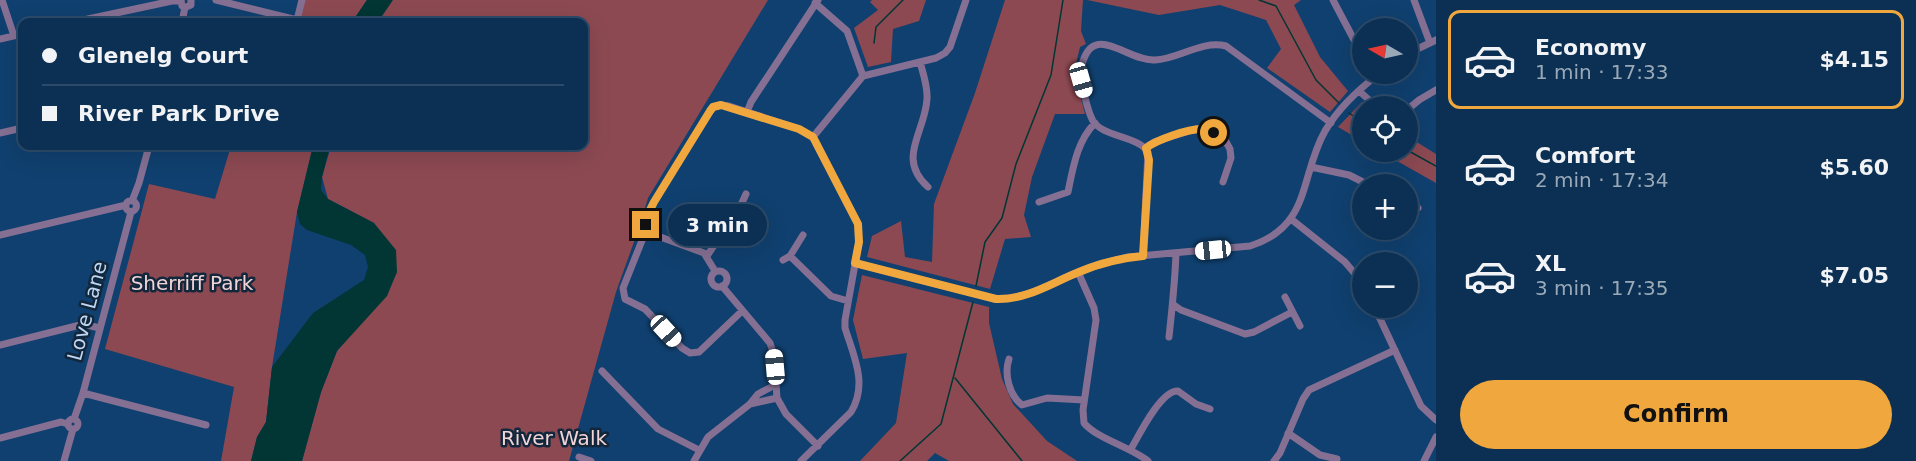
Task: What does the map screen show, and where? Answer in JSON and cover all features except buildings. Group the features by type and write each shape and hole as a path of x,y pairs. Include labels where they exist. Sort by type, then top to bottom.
{"street":[{"path":"2,0 14,36"},
{"path":"93,18 172,1 190,5 191,0"},
{"path":"216,0 289,18"},
{"path":"298,18 302,0"},
{"path":"813,137 863,76 920,62 947,51 966,0"},
{"path":"1333,0 1352,36"},
{"path":"1414,0 1433,41 1418,48"},
{"path":"747,112 751,102 816,2 847,31 863,76"},
{"path":"0,39 18,35"},
{"path":"1143,256 1149,160 1146,148 1095,123 1080,73 1086,52 1093,46 1102,44 1142,58 1155,60 1209,45 1226,46 1331,123"},
{"path":"920,62 927,100 912,161 919,178 928,187"},
{"path":"855,263 996,299 1022,297 1109,261 1250,246 1274,236 1291,219 1302,200 1321,139 1331,123 1366,84"},
{"path":"1418,101 1436,90"},
{"path":"1359,91 1365,96"},
{"path":"742,311 699,352 690,353 682,348 645,309 626,299 623,288 647,228 647,216 654,202 710,111 713,107 721,105 805,131 813,137 858,224 859,242 845,328 859,372 860,393 851,412 801,461"},
{"path":"1039,202 1068,192 1080,145 1086,133 1095,123"},
{"path":"0,133 18,129"},
{"path":"1146,148 1154,142 1196,129 1210,131 1225,140 1230,149 1229,166 1223,182"},
{"name":"Love Lane","path":"64,461 130,206 140,183 148,150"},
{"path":"1311,167 1352,176"},
{"path":"707,256 741,206 746,194"},
{"path":"0,235 117,206 130,206"},
{"path":"1291,219 1345,262 1352,270"},
{"path":"647,228 655,235 701,252 707,256 715,272 722,271 725,274 726,280 723,286 770,343 774,355 777,398 786,414 818,446"},
{"path":"803,235 787,258 831,296 848,301"},
{"path":"1169,337 1174,306 1176,253"},
{"path":"1078,272 1094,308 1096,320 1082,417 1087,427 1131,449 1148,461"},
{"path":"1285,297 1300,326"},
{"path":"1174,306 1245,334 1254,332 1292,312"},
{"path":"1380,318 1421,406 1436,420"},
{"path":"0,345 84,324 99,328"},
{"path":"1274,461 1280,453 1309,390 1395,350"},
{"path":"1009,359 1007,377 1016,398 1022,405 1047,398 1084,400"},
{"path":"602,372 658,429 699,450"},
{"path":"694,461 708,437 750,404 758,394 775,385"},
{"path":"1131,449 1147,419 1170,393 1178,392 1196,404 1210,409"},
{"path":"83,393 206,426"},
{"path":"750,404 777,398"},
{"path":"0,438 61,422 72,424"},
{"path":"1288,434 1320,455 1337,459"},
{"path":"1424,461 1436,437"},
{"path":"579,457 591,461"}],"green space":[{"path":"305,0 367,0 355,18 300,18"},
{"name":"River Walk","path":"391,0 768,0 648,198 616,292 569,461 302,461 321,392 337,351 397,272 374,223 328,199 322,177 330,150 588,150 588,18 380,18"},
{"path":"872,0 926,0 919,21 893,29 891,62 868,67 854,28 878,10 870,2"},
{"path":"1005,0 1083,0 1081,31 1086,44 1080,47 1074,72 1085,114 1055,114 1032,177 1024,215 1031,237 1005,239 990,289 867,257 872,236 901,221 905,257 932,262 934,204 975,93"},
{"path":"1087,0 1301,0 1294,5 1320,57 1348,91 1330,112 1267,68 1281,49 1266,20 1220,5 1159,15"},
{"path":"1352,112 1352,135 1338,127"},
{"path":"1418,143 1436,154 1436,183 1399,162 1418,162"},
{"name":"Sherriff Park","path":"230,150 312,150 297,212 272,367 266,422 257,437 251,461 221,461 234,387 105,349 149,184 215,199"},
{"path":"862,275 989,307 989,323 1002,379 1013,404 1047,441 1077,461 949,461 935,453 927,461 860,461 896,423 907,353 863,359 853,320"}],"shaded area":[{"path":"367,0 393,0 381,18 355,18"},
{"path":"312,150 329,150 321,190 328,199 374,223 396,250 397,272 387,296 337,351 321,392 302,461 251,461 257,437 266,422 272,367 313,313 364,280 368,267 365,255 351,245 307,230 300,224 297,212"}],"waterway":[{"path":"874,43 876,27 903,0"},
{"path":"976,286 985,242 1002,218 1016,164 1051,75 1063,0"},
{"path":"1259,0 1276,6 1316,80 1339,103"},
{"path":"1418,156 1436,166"},
{"path":"900,461 941,424 973,302"},
{"path":"955,378 1022,461"}],"route":[{"path":"646,225 647,216 654,202 710,111 716,105 729,106 799,129 813,137 858,224 859,242 855,263 996,299 1013,299 1109,261 1143,256 1149,160 1146,148 1154,142 1196,129 1205,129 1214,133"}]}
